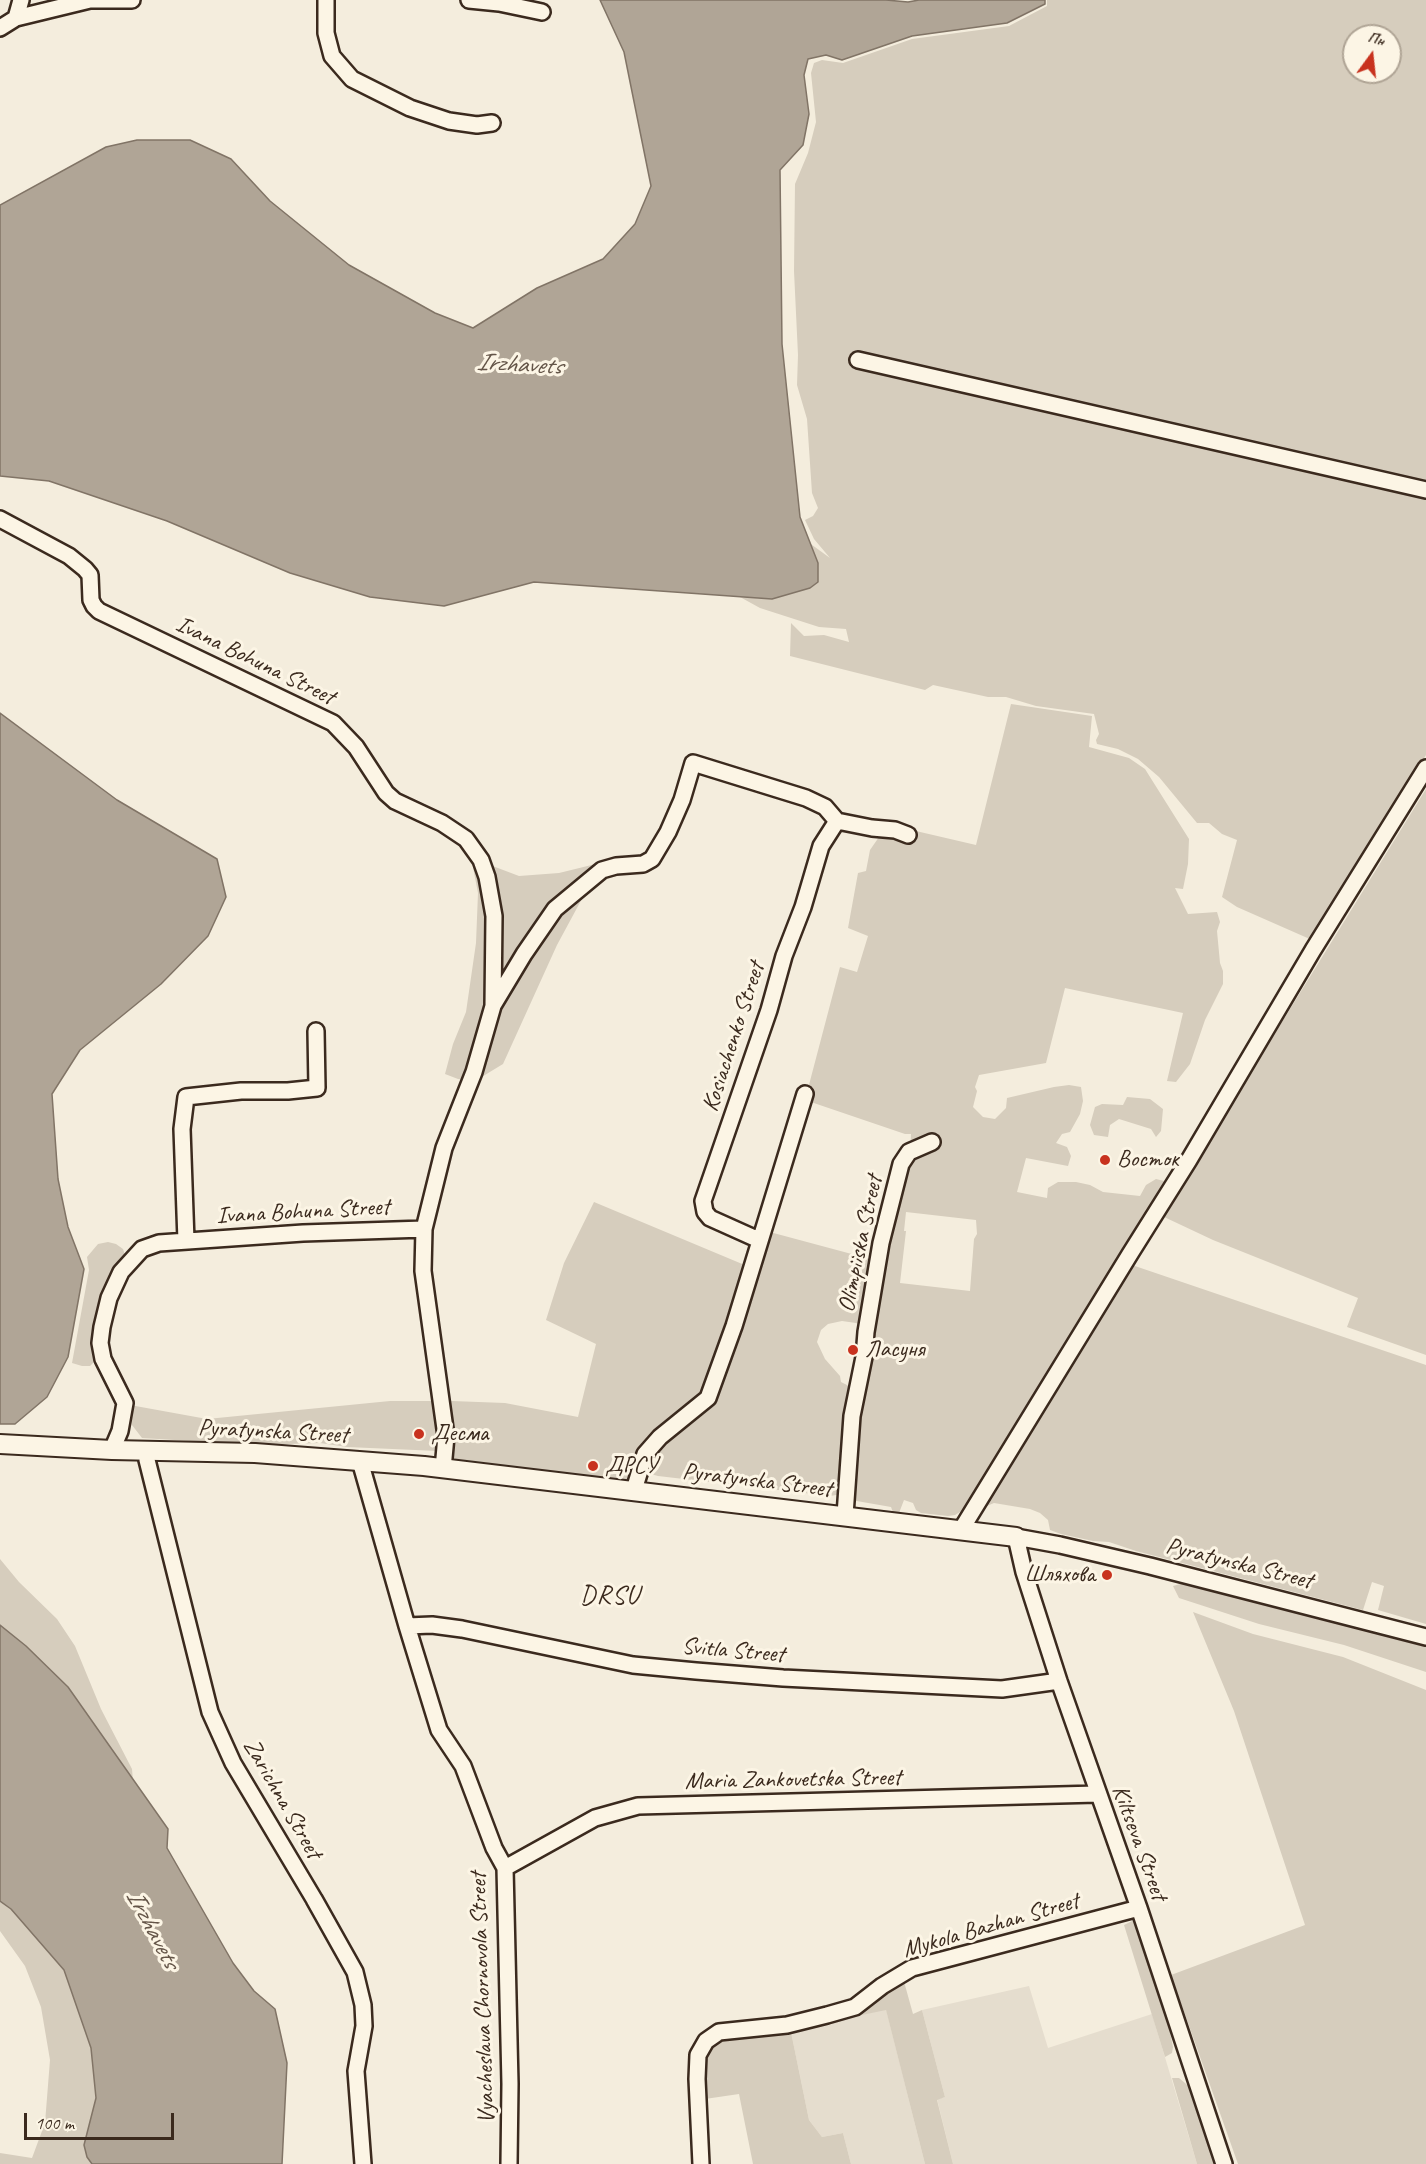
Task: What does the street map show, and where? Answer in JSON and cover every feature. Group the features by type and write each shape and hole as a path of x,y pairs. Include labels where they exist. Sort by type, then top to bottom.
{"main road":[{"name":"Pyratynska Street","path":"0,1444 112,1450 255,1453 360,1461 634,1490 1016,1537"}],"street":[{"path":"16,18 21,0"},
{"path":"0,28 16,18 90,0 132,0"},
{"path":"326,0 326,33 332,56 352,79 410,108 449,121 477,125 492,123"},
{"path":"469,0 499,3 542,12"},
{"path":"858,360 1426,490"},
{"name":"Ivana Bohuna Street","path":"0,519 69,556 85,569 90,575 91,600 99,611 333,723 356,747 386,793 395,801 442,823 466,839 481,860 492,901 494,916 493,1006"},
{"name":"Ivana Bohuna Street","path":"443,1469 446,1436 423,1271 424,1229 444,1148 474,1072 493,1006 524,954 555,909 602,870 616,866 643,864 652,859 668,832 682,800 693,763 806,798 825,807 837,821 895,830 908,835"},
{"path":"961,1530 1184,1170 1313,950 1426,768"},
{"name":"Kosiachenko Street","path":"759,1240 710,1218 705,1212 703,1201 769,1010 784,956 803,907 821,846 837,821"},
{"name":"Ivana Bohuna Street","path":"186,1241 182,1129 186,1097 241,1091 317,1089 315,1031"},
{"path":"634,1490 645,1454 660,1437 708,1398 734,1326 805,1094"},
{"name":"Olimpiiska Street","path":"845,1515 852,1416 864,1357 881,1243 901,1164 909,1152 932,1142"},
{"name":"Ivana Bohuna Street","path":"112,1450 120,1431 125,1403 103,1359 100,1343 109,1298 121,1272 142,1249 159,1243 186,1241 303,1233 424,1229"},
{"name":"Zarichna Street","path":"147,1450 147,1460 210,1712 233,1763 355,1972 363,2005 364,2026 356,2071 363,2164"},
{"name":"Vyacheslava Chornovola Street","path":"360,1461 406,1626 439,1730 463,1766 494,1848 505,1868 510,2084 509,2164"},
{"name":"Pyratynska Street","path":"1016,1537 1150,1566 1426,1637"},
{"name":"Kiltseva Street","path":"1016,1537 1024,1572 1059,1682 1139,1908 1224,2164"},
{"name":"Svitla Street","path":"406,1626 432,1625 462,1629 633,1665 739,1675 1002,1689 1059,1682"},
{"name":"Maria Zankovetska Street","path":"505,1868 595,1818 638,1806 1097,1794"},
{"name":"Mykola Bazhan Street","path":"701,2164 698,2055 706,2041 719,2032 787,2025 855,2007 882,1986 912,1968 1139,1908"}],"shaded area":[{"path":"1047,0 1426,0 1426,755 1312,940 1237,907 1222,897 1237,840 1222,834 1209,823 1197,823 1159,777 1138,759 1118,749 1097,744 1099,734 1094,714 1036,706 1006,697 988,697 933,685 925,690 790,656 791,623 804,636 824,635 849,642 846,629 819,627 760,608 740,597 772,599 818,563 808,542 830,558 814,539 805,520 813,516 818,508 812,493 807,419 797,385 794,271 795,184 808,153 816,122 811,73 814,63 822,60 843,63 912,39 1009,26 1047,6"},
{"path":"1011,704 1092,716 1089,747 1129,758 1145,769 1189,839 1188,864 1183,889 1175,888 1188,914 1217,912 1220,922 1217,931 1223,984 1205,1020 1190,1064 1176,1082 1167,1081 1183,1013 1065,988 1046,1063 979,1075 973,1107 983,1117 995,1119 1006,1108 1007,1098 1054,1087 1069,1085 1081,1087 1083,1101 1080,1114 1070,1132 1062,1134 1056,1143 1067,1147 1071,1156 1068,1166 1026,1158 1017,1192 1047,1198 1048,1188 1058,1182 1076,1182 1090,1185 1103,1192 1140,1196 1146,1185 1156,1179 1164,1181 1103,1289 1114,1295 1132,1265 1426,1365 1426,1624 1378,1610 1384,1586 1372,1582 1363,1610 1109,1542 1061,1534 1050,1530 1048,1520 1040,1513 1030,1509 994,1503 982,1508 970,1506 955,1515 948,1516 921,1513 916,1510 913,1503 904,1500 899,1513 894,1515 891,1507 851,1500 868,1330 910,1153 911,1134 905,1134 805,1100 840,967 857,972 868,936 848,928 858,873 866,871 870,850 879,837 898,839 903,828 976,845","holes":["906,1212 976,1220 977,1234 974,1239 970,1291 900,1283"]},
{"path":"1426,789 1426,1355 1347,1327 1358,1298 1213,1240 1162,1216"},
{"path":"481,857 490,865 519,876 559,873 612,860 612,870 584,895 557,945 503,1064 475,1081 458,1079 445,1074 453,1044 466,1012 476,943 478,893 472,862"},
{"path":"1127,1097 1150,1099 1163,1109 1161,1131 1156,1137 1151,1129 1119,1119 1110,1125 1108,1137 1094,1135 1090,1125 1095,1107 1102,1104 1123,1105"},
{"path":"594,1202 747,1266 708,1390 632,1481 456,1459 438,1451 347,1447 320,1443 254,1445 142,1438 132,1425 130,1405 207,1419 390,1401 452,1401 505,1403 578,1417 596,1344 546,1320 564,1263"},
{"path":"766,1231 874,1260 864,1326 842,1321 828,1324 821,1330 817,1342 825,1359 840,1376 841,1382 854,1392 842,1494 830,1496 647,1473 648,1463 654,1453 694,1419"},
{"path":"108,1242 123,1249 126,1258 96,1360 90,1366 82,1366 72,1363 89,1270 87,1257 98,1244"},
{"path":"0,1559 19,1582 57,1619 75,1646 101,1709 132,1769 133,1781 68,1687 26,1646 0,1625"},
{"path":"1184,1583 1426,1647 1426,1672 1344,1645 1259,1624 1179,1598 1173,1586"},
{"path":"1193,1612 1253,1634 1343,1657 1426,1690 1426,2164 1238,2164 1171,1975 1305,1925 1234,1711"},
{"path":"0,1901 11,1909 64,1970 91,2048 96,2098 84,2145 87,2157 92,2164 0,2164 0,2153 32,2158 45,2123 50,2060 41,2007 25,1966 0,1931"},
{"path":"1134,1920 1139,1928 1142,1948 1164,2004 1173,2047 1172,2053 1165,2057 1124,1925"},
{"path":"903,1978 913,2014 922,2010 945,2097 937,2100 953,2164 925,2164 886,2010 862,2015 861,2007"},
{"path":"1029,1986 1048,2048 1152,2014 1197,2164 953,2164 937,2099 945,2097 922,2010"},
{"path":"886,2009 925,2164 851,2164 843,2133 822,2137 809,2120 791,2032"},
{"path":"791,2032 809,2120 822,2137 843,2133 851,2164 753,2164 739,2094 705,2099 702,2055 721,2036"},
{"path":"1172,2078 1179,2078 1191,2088 1215,2164 1197,2164"}],"water":[{"name":"Irzhavets","path":"600,0 886,0 908,2 919,0 1045,0 1045,4 1007,23 912,36 842,60 826,55 808,59 804,75 809,114 803,145 780,170 782,344 800,517 818,563 818,582 810,588 772,599 534,582 444,606 370,597 290,573 167,521 49,481 0,476 0,205 106,147 137,140 190,140 231,159 270,201 349,265 435,313 473,328 537,288 603,259 635,224 651,186 624,52"},
{"path":"0,713 117,800 217,859 226,897 208,936 161,984 80,1050 52,1094 58,1179 68,1227 84,1269 68,1357 47,1397 15,1424 0,1424"},
{"name":"Irzhavets","path":"0,1625 26,1646 68,1687 168,1829 167,1848 233,1963 254,1991 275,2009 287,2063 282,2164 92,2164 87,2157 84,2145 96,2098 91,2048 64,1970 11,1909 0,1901"}],"place":[{"name":"Восток","path":"1105,1160"},
{"name":"Ласуня","path":"853,1350"},
{"name":"Десма","path":"419,1434"},
{"name":"ДРСУ","path":"593,1466"},
{"name":"Шляхова","path":"1107,1575"}],"district":[{"name":"DRSU","path":"610,1596"}]}
